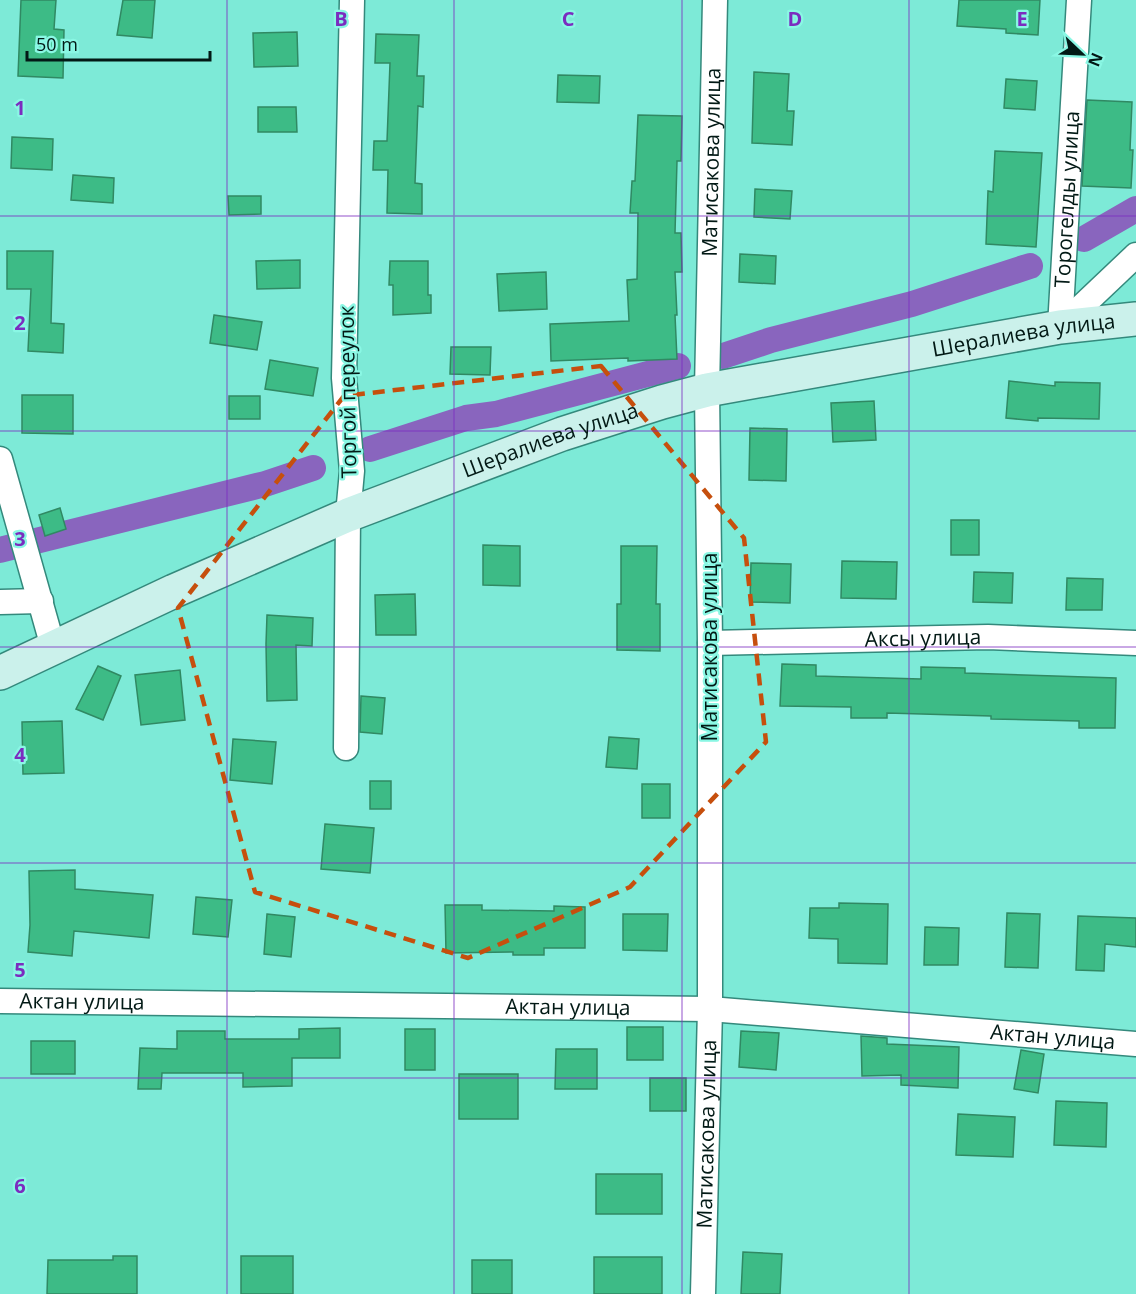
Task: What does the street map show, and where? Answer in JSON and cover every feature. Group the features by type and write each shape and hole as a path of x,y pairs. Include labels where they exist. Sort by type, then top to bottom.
{"street":[{"name":"Торгой переулок","path":"346,748 348,515 352,471 344,378 352,0"},
{"name":"Матисакова улица","path":"703,1294 710,1009 707,390 715,0"},
{"name":"Торогелды улица","path":"1060,327 1079,0"},
{"path":"1060,327 1136,255"},
{"name":"Шералиева улица","path":"0,673 174,591 348,515 562,434 662,402 707,390 1060,327 1136,318"},
{"path":"0,459 53,647"},
{"path":"0,602 41,601"},
{"name":"Аксы улица","path":"710,643 988,637 1136,643"},
{"name":"Актан улица","path":"0,1001 710,1009 1136,1044"}],"highlighted area":[{"path":"601,366 744,538 766,742 630,887 468,958 255,892 178,608 344,396"}],"building":[{"path":"21,0 56,0 54,29 64,30 63,78 18,76"},
{"path":"123,0 155,0 152,38 117,35"},
{"path":"959,0 1040,0 1038,35 1006,33 1006,29 957,26"},
{"path":"297,32 298,66 254,67 253,33"},
{"path":"376,34 419,35 417,76 424,76 423,107 418,106 415,183 422,184 422,214 387,213 388,170 373,170 374,141 387,141 390,63 375,63"},
{"path":"754,72 789,74 787,111 794,111 792,145 752,143"},
{"path":"558,75 600,76 599,103 557,102"},
{"path":"1006,79 1037,81 1035,110 1004,108"},
{"path":"1087,100 1132,102 1131,188 1082,186"},
{"path":"258,107 296,107 297,132 258,132"},
{"path":"638,115 682,116 681,161 677,161 675,233 681,233 682,272 675,272 677,359 551,361 550,324 629,321 627,280 637,279 638,213 630,213 632,181 635,181"},
{"path":"12,137 53,139 52,170 11,168"},
{"path":"995,151 1042,153 1036,247 986,244 988,191 993,192"},
{"path":"73,175 114,178 113,203 71,200"},
{"path":"755,189 792,191 790,219 754,217"},
{"path":"228,196 261,196 261,214 229,215"},
{"path":"7,251 53,251 51,323 64,324 63,353 28,351 31,289 7,289"},
{"path":"740,254 776,256 775,284 739,282"},
{"path":"300,260 300,288 257,289 256,261"},
{"path":"390,261 428,261 428,295 431,295 431,313 393,315 393,285 389,285"},
{"path":"546,272 547,309 499,311 497,274"},
{"path":"214,315 262,322 257,350 210,343"},
{"path":"451,347 491,347 490,375 450,374"},
{"path":"270,360 318,368 313,396 265,389"},
{"path":"1009,381 1055,386 1055,382 1100,383 1099,419 1038,418 1038,421 1006,418"},
{"path":"22,395 73,395 73,434 22,433"},
{"path":"229,396 260,396 260,419 229,419"},
{"path":"874,401 876,440 833,442 831,403"},
{"path":"750,428 787,429 786,481 749,480"},
{"path":"60,508 66,529 45,536 39,515"},
{"path":"951,520 979,520 979,555 951,555"},
{"path":"483,545 520,546 520,586 483,585"},
{"path":"621,546 657,546 656,604 660,604 660,651 617,650 617,604 621,604"},
{"path":"842,561 897,562 896,599 841,598"},
{"path":"751,563 791,564 790,603 750,602"},
{"path":"974,572 1013,573 1012,603 973,602"},
{"path":"1067,578 1103,579 1102,610 1066,610"},
{"path":"415,594 416,635 376,635 375,595"},
{"path":"267,615 313,618 312,646 296,645 297,700 267,701"},
{"path":"782,664 816,665 816,676 921,679 921,667 965,668 965,673 1116,678 1115,728 1079,728 1079,721 991,719 991,716 887,713 887,718 851,718 851,707 780,706"},
{"path":"98,666 121,676 103,720 76,709"},
{"path":"180,670 185,720 141,725 135,675"},
{"path":"361,696 385,698 382,734 360,732"},
{"path":"62,721 64,773 23,774 22,722"},
{"path":"609,737 639,739 637,769 606,767"},
{"path":"233,739 276,742 272,784 230,780"},
{"path":"370,781 391,781 391,809 370,809"},
{"path":"642,784 670,784 670,818 642,818"},
{"path":"325,824 374,828 370,873 321,869"},
{"path":"75,870 75,889 153,895 149,938 74,931 72,956 28,952 29,871"},
{"path":"196,897 232,900 228,937 193,934"},
{"path":"839,903 888,904 887,964 838,963 838,939 809,938 810,908 839,908"},
{"path":"445,905 482,905 482,910 554,911 554,906 585,907 585,948 544,948 544,955 513,955 513,952 446,953"},
{"path":"1007,913 1040,914 1038,968 1005,967"},
{"path":"267,914 295,917 291,957 264,954"},
{"path":"623,914 668,914 667,951 623,950"},
{"path":"1078,916 1136,918 1136,947 1105,944 1104,971 1076,970"},
{"path":"925,927 959,928 958,965 924,965"},
{"path":"627,1027 663,1027 663,1060 627,1060"},
{"path":"340,1028 340,1058 292,1058 292,1086 243,1087 243,1073 162,1073 161,1089 138,1089 140,1048 177,1049 177,1031 225,1031 225,1039 299,1039 299,1029"},
{"path":"405,1029 435,1029 435,1070 405,1070"},
{"path":"741,1031 779,1033 776,1070 739,1067"},
{"path":"861,1036 887,1038 887,1044 959,1047 958,1088 901,1085 901,1075 862,1076"},
{"path":"31,1041 75,1041 75,1074 31,1074"},
{"path":"556,1049 597,1049 597,1089 555,1089"},
{"path":"1021,1050 1044,1054 1038,1093 1014,1089"},
{"path":"459,1074 518,1074 518,1119 459,1119"},
{"path":"650,1078 686,1078 686,1111 650,1111"},
{"path":"1056,1101 1107,1103 1106,1147 1054,1145"},
{"path":"958,1114 1015,1117 1013,1157 956,1155"},
{"path":"596,1174 662,1174 662,1214 596,1214"},
{"path":"743,1252 782,1254 780,1294 741,1294"},
{"path":"113,1256 137,1256 137,1294 47,1294 48,1260 113,1260"},
{"path":"241,1256 293,1256 293,1294 241,1294"},
{"path":"594,1257 662,1257 662,1294 594,1294"},
{"path":"472,1260 512,1260 512,1294 472,1294"}],"waterway":[{"path":"1084,239 1136,209"},
{"path":"723,356 771,340 912,304 1030,266"},
{"path":"370,449 466,418 496,414 678,366"},
{"path":"0,550 265,484 313,468"}]}
